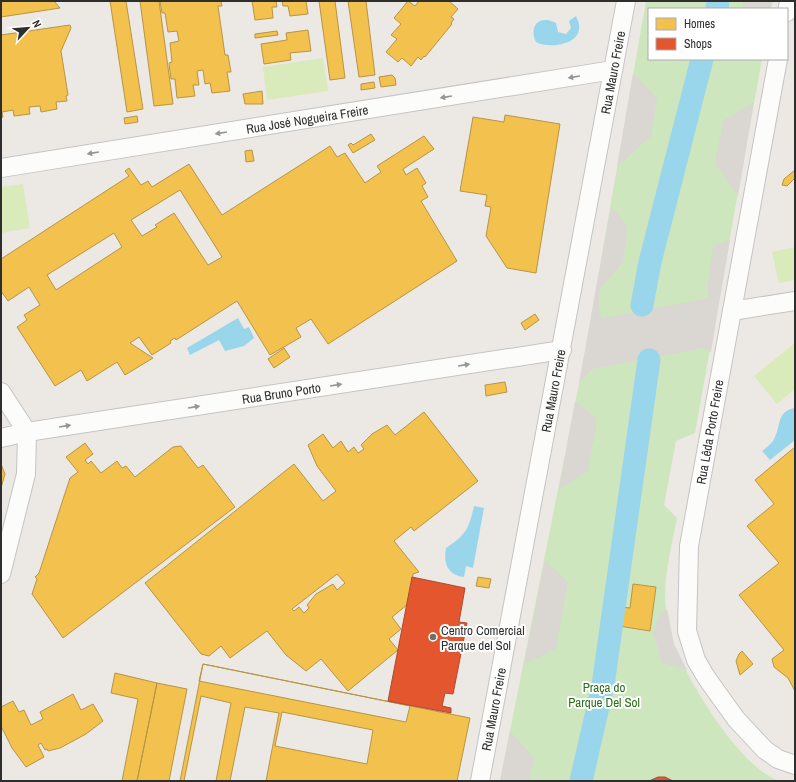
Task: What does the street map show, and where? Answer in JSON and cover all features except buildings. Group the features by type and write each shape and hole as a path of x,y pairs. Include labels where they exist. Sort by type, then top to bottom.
{"street":[{"name":"Rua Mauro Freire","path":"480,781 562,350 626,1"},
{"name":"Rua Lêda Porto Freire","path":"778,60 689,546 688,631 696,660 706,677 736,718 764,750 778,759 795,765"},
{"name":"Rua José Nogueira Freire","path":"1,168 613,70"},
{"path":"732,311 795,301"},
{"name":"Rua Bruno Porto","path":"1,438 26,432 562,350"},
{"path":"1,392 26,432 26,474 1,574"}],"green space":[{"name":"Praça do Parque Del Sol","path":"646,1 773,1 771,8 648,8 648,60 762,60 695,433 676,441 664,505 677,518 666,579 665,604 674,644 691,679 719,724 735,745 752,763 768,775 783,781 500,781 582,369"},
{"path":"323,58 328,91 267,100 263,67"},
{"path":"23,184 30,228 1,233 1,187"},
{"path":"795,247 795,280 779,283 772,252"},
{"path":"795,343 795,389 777,404 754,376"}],"shaded area":[{"path":"743,1 772,1 770,8 743,8"},
{"path":"633,73 657,98 651,136 617,167"},
{"path":"754,102 738,196 715,164 723,121"},
{"path":"611,206 628,227 623,262 601,288 599,297 599,315 603,318 709,298 707,290 713,246 730,240 711,352 703,348 592,369 579,383"},
{"path":"575,401 597,419 588,471 559,489"},
{"path":"545,560 568,582 556,649 524,664"},
{"path":"667,609 674,644 687,670 662,663 653,632 659,616"},
{"path":"510,731 534,758 529,781 500,781"}],"water":[{"path":"576,16 579,24 579,32 570,41 564,44 556,45 536,42 534,38 534,27 542,20 556,23 558,32 566,34 571,28 569,21"},
{"path":"238,318 244,329 249,327 254,338 244,346 225,351 219,340 190,355 187,348"},
{"path":"795,408 795,440 770,460 762,451 770,445 774,439 782,415 785,412"},
{"path":"474,506 484,508 473,568 466,566 464,577 450,571 446,564 445,554 446,548 462,536 470,521"}],"waterway":[{"path":"717,8 718,1"},
{"path":"642,305 650,262 702,60"},
{"path":"581,781 603,685 649,360"}],"place":[{"name":"Centro Comercial Parque del Sol","path":"433,637"}]}
